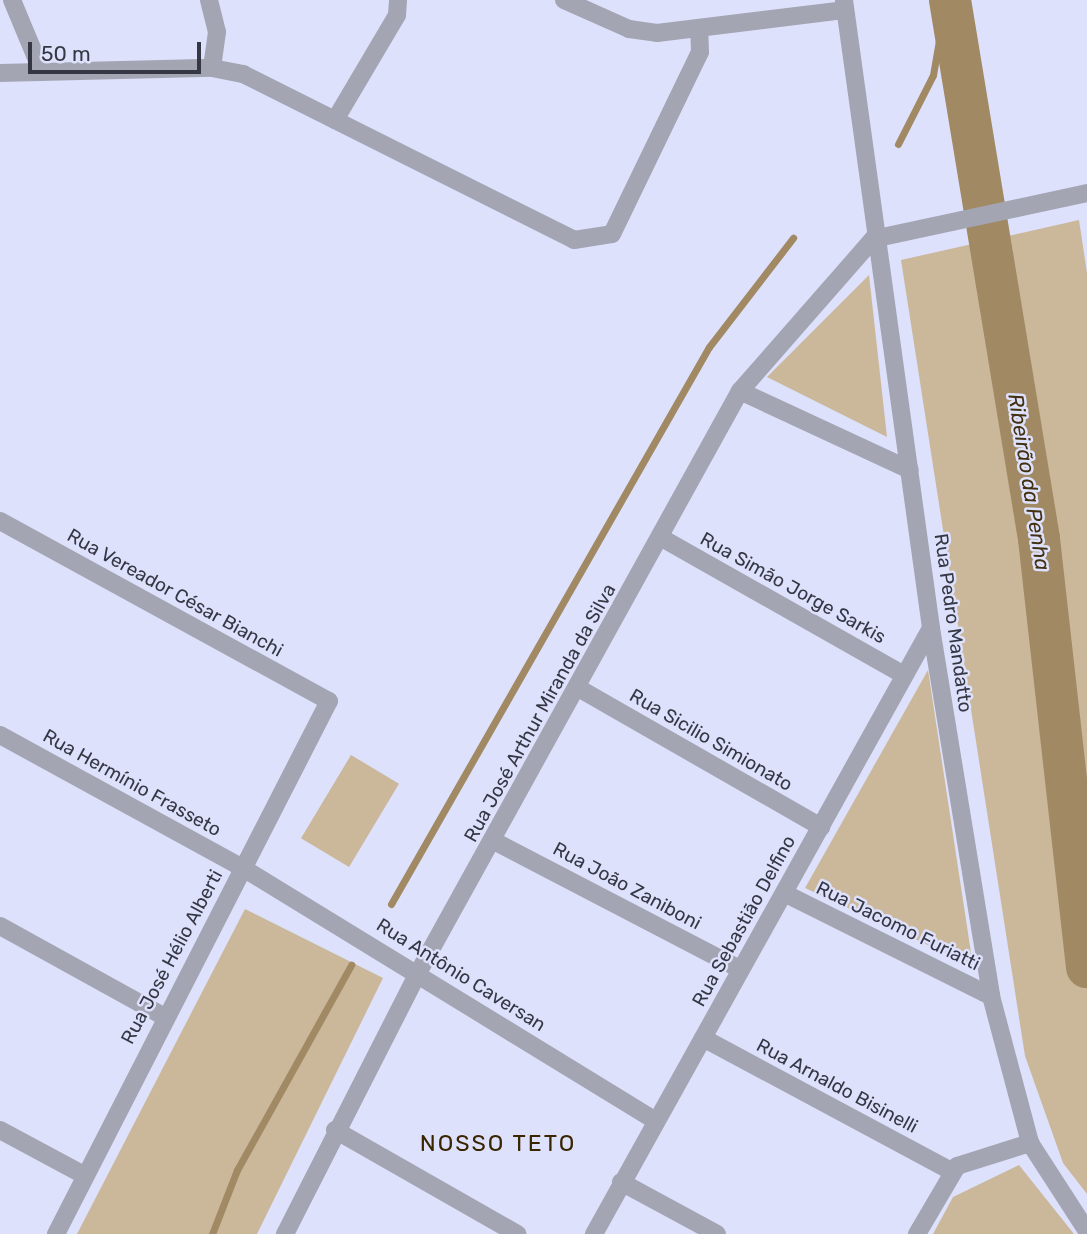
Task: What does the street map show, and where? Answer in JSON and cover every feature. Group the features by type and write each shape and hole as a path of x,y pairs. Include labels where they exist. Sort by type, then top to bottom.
{"street":[{"path":"12,0 42,72"},
{"path":"209,0 217,32 212,68"},
{"path":"335,120 397,15 398,0"},
{"path":"564,0 629,29 699,28 844,5"},
{"name":"Rua Pedro Mandatto","path":"844,5 873,239 910,470 930,628 991,996 1030,1143 1087,1231"},
{"path":"0,73 212,68 243,74 574,240 611,234 700,52 699,28"},
{"path":"873,239 933,230 1087,193"},
{"name":"Rua José Arthur Miranda da Silva","path":"285,1234 335,1130 418,973 580,689 740,391 873,239"},
{"path":"740,391 910,470"},
{"name":"Rua Vereador César Bianchi","path":"0,521 329,701"},
{"name":"Rua Simão Jorge Sarkis","path":"660,537 904,675"},
{"name":"Rua Sebastião Delfino","path":"594,1234 740,969 786,894 930,628"},
{"name":"Rua Sicilio Simionato","path":"580,689 821,827"},
{"name":"Rua José Hélio Alberti","path":"56,1234 82,1174 329,701"},
{"name":"Rua Hermínio Frasseto","path":"0,735 243,868"},
{"name":"Rua João Zaniboni","path":"494,841 740,969"},
{"name":"Rua Antônio Caversan","path":"243,868 656,1121"},
{"name":"Rua Jacomo Furiatti","path":"786,894 991,996"},
{"path":"0,926 163,1016"},
{"name":"Rua Arnaldo Bisinelli","path":"703,1038 951,1171"},
{"path":"0,1130 82,1174"},
{"path":"335,1130 517,1234"},
{"path":"917,1234 951,1171 1030,1143"},
{"path":"621,1182 717,1234"}],"shaded area":[{"path":"1079,220 1087,273 1087,1194 1063,1163 1025,1056 901,260"},
{"path":"869,275 887,437 767,377"},
{"path":"928,670 973,966 805,888"},
{"path":"351,755 399,784 349,867 301,838"},
{"path":"245,909 383,978 257,1234 77,1234"},
{"path":"1019,1165 1074,1234 933,1234 953,1197"}],"waterway":[{"path":"898,144 933,75 946,0"},
{"name":"Ribeirão da Penha","path":"950,0 1039,539 1087,967"},
{"path":"391,904 709,347 793,238"},
{"path":"212,1234 237,1170 351,965"}],"district":[{"name":"NOSSO TETO","path":"498,1143"}]}
